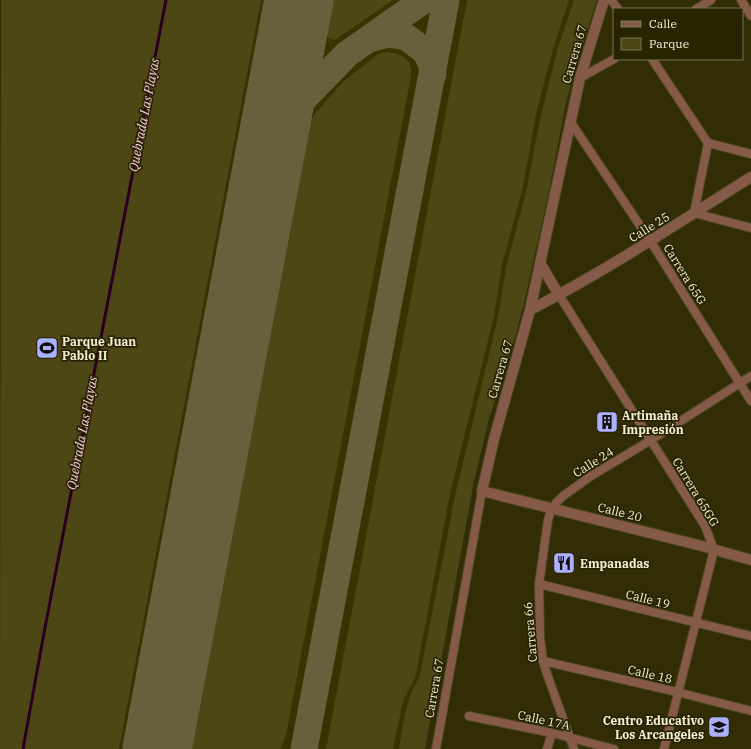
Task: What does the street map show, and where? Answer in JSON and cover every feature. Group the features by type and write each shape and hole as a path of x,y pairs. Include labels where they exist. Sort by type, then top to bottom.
{"street":[{"name":"Carrera 67","path":"436,749 482,491 494,439 530,310 580,78 604,0"},
{"path":"611,0 617,8"},
{"path":"698,8 711,0"},
{"path":"741,0 751,16"},
{"path":"580,78 613,60"},
{"path":"653,60 708,143 751,154"},
{"name":"Carrera 65G","path":"570,121 651,242 751,401"},
{"path":"708,143 694,213 751,228"},
{"name":"Calle 25","path":"530,310 651,242 751,177"},
{"path":"540,263 559,295"},
{"name":"Carrera 65GG","path":"559,295 705,526 714,550"},
{"name":"Calle 24","path":"552,508 563,496 591,476 651,440 751,376"},
{"name":"Calle 20","path":"482,491 751,560"},
{"name":"Carrera 66","path":"552,508 545,536 539,584 539,625 546,674 574,749"},
{"path":"664,749 694,622 714,550"},
{"name":"Calle 19","path":"539,584 751,636"},
{"name":"Calle 18","path":"543,661 678,692 751,711"},
{"name":"Calle 17A","path":"469,716 570,737 614,749"},
{"path":"547,749 552,733"}],"shaded area":[{"path":"161,0 588,0 465,488 416,749 18,749"}],"green space":[{"path":"1,0 261,0 119,749 0,749"},
{"path":"331,0 393,0 335,40 330,39 325,32"},
{"path":"467,0 569,0 553,49 536,114 523,187 502,265 494,316 450,494 415,678 403,701 393,749 326,749"},
{"path":"574,0 597,0 572,79 524,303 516,334 489,419 474,481 425,749 399,749 408,702 421,670 454,500 498,317 506,268 527,188 541,115 557,51"},
{"path":"387,52 402,56 408,61 411,76 286,735 280,749 190,749 307,127 311,119 343,82 378,54"}],"waterway":[{"name":"Quebrada Las Playas","path":"23,749 166,0"}],"taxiway":[{"path":"275,128 347,54 424,0"},
{"path":"304,749 446,0"},
{"path":"369,39 389,34 406,37 425,51 431,62 433,74"}],"runway":[{"path":"157,749 299,0"}],"place":[{"name":"Parque Juan Pablo II","path":"47,348"},
{"name":"Artimaña Impresión","path":"607,422"},
{"name":"Empanadas","path":"564,563"},
{"name":"Centro Educativo Los Arcangeles","path":"719,727"}]}
